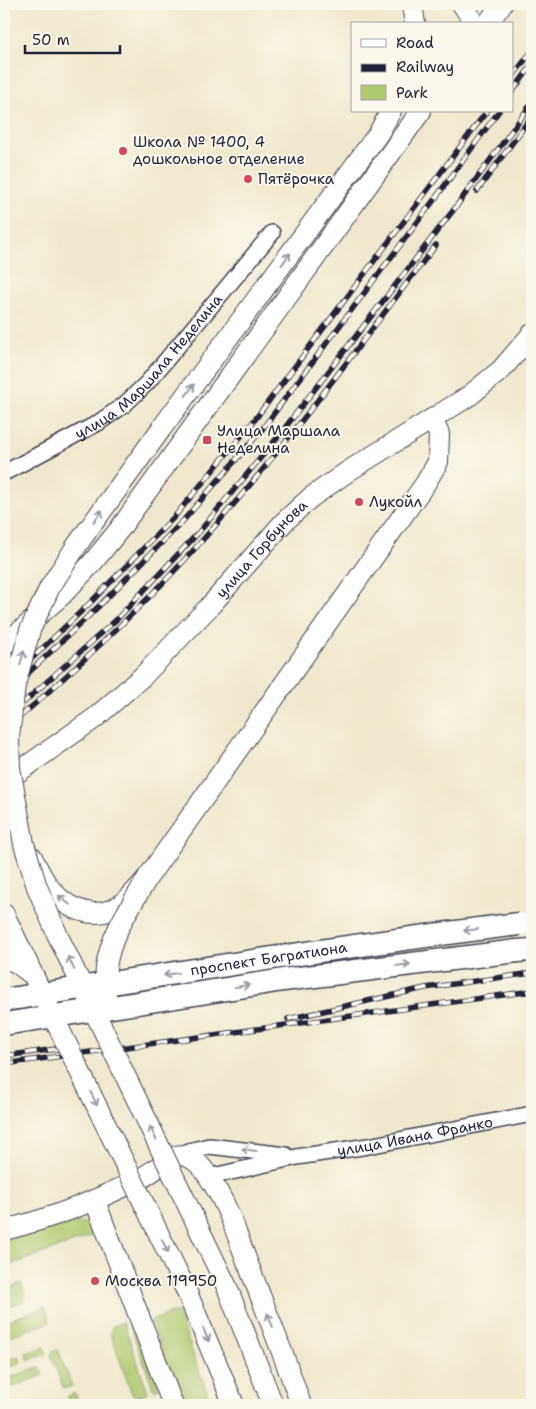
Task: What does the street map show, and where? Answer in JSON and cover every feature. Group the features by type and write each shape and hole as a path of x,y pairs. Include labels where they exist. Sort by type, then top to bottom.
{"main road":[{"name":"проспект Багратиона","path":"4,1000 298,954 532,922"},
{"name":"проспект Багратиона","path":"4,1024 284,980 532,950"}],"street":[{"path":"412,4 415,22"},
{"path":"462,4 469,14 471,22"},
{"path":"488,22 502,4"},
{"path":"273,1405 227,1287 58,936 37,887 24,844 10,768 9,737 15,685 30,630 54,580 161,429 378,134 390,112"},
{"path":"4,646 62,595 93,562 119,530 420,112"},
{"name":"улица Маршала Неделина","path":"4,472 98,423 124,405 147,384 272,233"},
{"name":"улица Горбунова","path":"4,782 94,718 143,676 210,606 284,522 310,498 350,470 469,396 501,370 532,334"},
{"path":"130,1086 114,1040 106,1003 106,969 110,950 119,927 148,877 425,484 438,462 439,434 432,419"},
{"path":"24,844 50,888 67,903 82,912 96,914 111,910 126,901 148,877"},
{"path":"4,914 186,1290 234,1405"},
{"path":"4,958 17,963 34,977"},
{"name":"улица Ивана Франко","path":"147,1176 208,1177 297,1157 368,1146 532,1114"},
{"name":"улица Ивана Франко","path":"4,1230 49,1218 95,1201 147,1176 189,1150 209,1146 297,1157"},
{"path":"177,1156 194,1160 208,1177 226,1208 288,1365 301,1405"},
{"path":"95,1201 173,1405"}],"green space":[{"path":"76,1222 90,1224 100,1233 4,1267 4,1240"},
{"path":"21,1283 26,1297 23,1301 4,1308 4,1290"},
{"path":"45,1307 50,1322 4,1338 4,1322"},
{"path":"177,1311 212,1405 183,1405 151,1321"},
{"path":"133,1318 159,1388 154,1390 128,1320"},
{"path":"123,1322 148,1392 136,1397 132,1394 110,1333 113,1326"},
{"path":"44,1347 47,1354 28,1360 26,1353"},
{"path":"58,1350 72,1386 66,1388 63,1387 51,1355 52,1352"},
{"path":"19,1356 21,1362 4,1370 4,1361"},
{"path":"39,1367 44,1375 4,1390 4,1380"},
{"path":"75,1393 79,1405 70,1405 67,1397"}],"railway":[{"path":"514,74 532,51"},
{"path":"514,89 532,65"},
{"path":"4,720 116,620 199,532 277,438 455,208 532,103"},
{"path":"4,685 91,602 175,516 253,422 486,112"},
{"path":"4,696 99,606 182,522 260,432 498,112"},
{"path":"477,191 532,116"},
{"path":"4,731 109,636 159,587 207,535 267,465 436,245"},
{"path":"288,1019 425,988 532,973"},
{"path":"4,1064 532,991"},
{"path":"4,1056 71,1047"}],"place":[{"name":"Школа № 1400, 4 дошкольное отделение","path":"123,151"},
{"name":"Пятёрочка","path":"248,179"},
{"name":"Улица Маршала Неделина","path":"207,440"},
{"name":"Лукойл","path":"359,502"},
{"name":"Москва 119950","path":"95,1281"}]}
